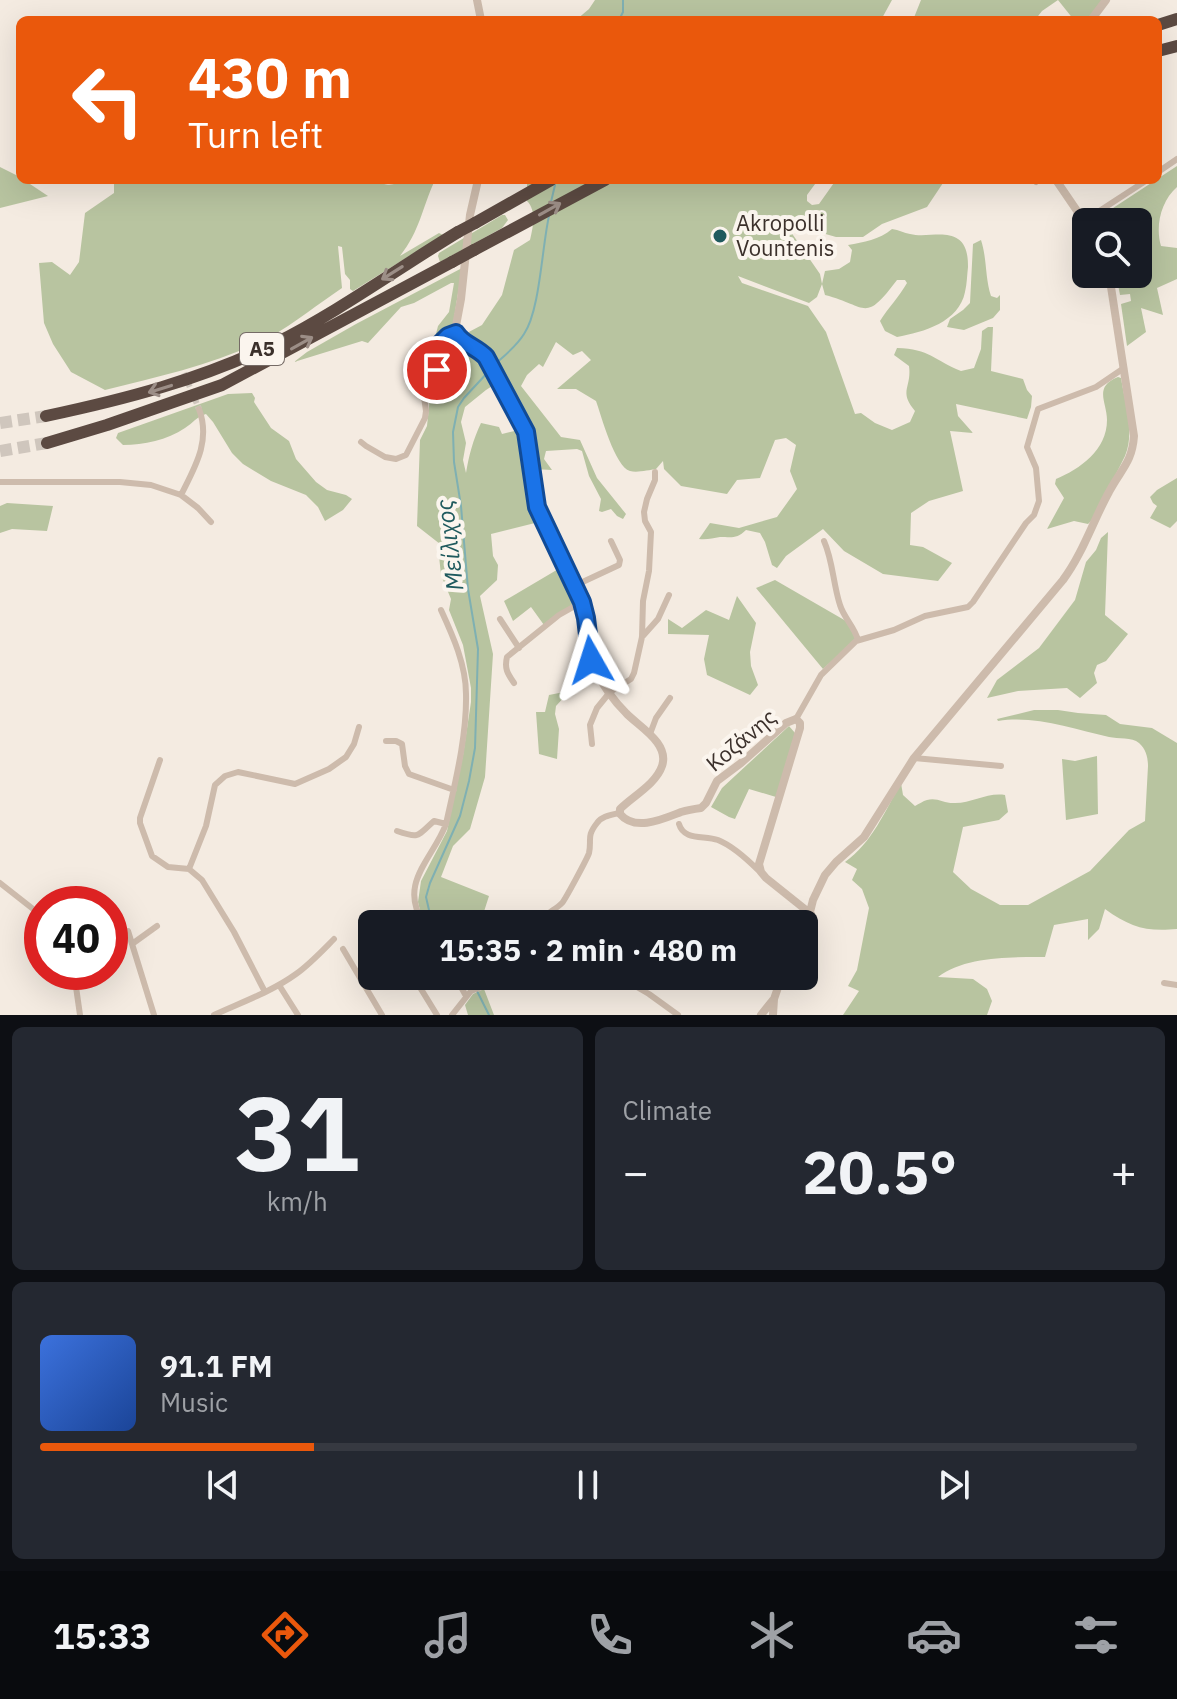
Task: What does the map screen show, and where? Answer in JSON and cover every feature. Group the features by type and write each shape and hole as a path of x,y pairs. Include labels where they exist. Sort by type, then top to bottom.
{"highway":[{"name":"Α5","path":"46,416 153,391 246,356 305,327 458,232 543,184"},
{"name":"Α5","path":"47,443 222,385 596,184"}],"street":[{"path":"477,184 467,229 456,333 484,355 526,432 537,507 582,602 591,660 626,714 650,734 662,754 662,767 650,782 619,813 597,823 589,838 589,855 565,899 552,910"},
{"path":"1059,184 1075,208"},
{"path":"1107,208 1141,184"},
{"path":"812,910 825,875 864,837 914,758 1039,611 1075,562 1110,490 1130,459 1134,436 1111,288"},
{"path":"361,442 388,458 398,458 408,453 425,418 424,397 435,379 437,348 456,333"},
{"path":"796,719 821,675 858,640 894,630 925,616 968,607 973,602 1037,508 1038,477 1027,447 1038,409 1096,387 1124,368"},
{"path":"181,495 203,444 204,427 199,409"},
{"path":"592,744 591,719 597,708 610,692 631,679 634,673 642,637 651,532 644,513 655,472"},
{"path":"0,482 131,482 160,487 181,495 211,522"},
{"path":"574,586 619,565 620,560 611,541"},
{"path":"824,541 842,611 854,627 858,640"},
{"path":"642,637 658,619 669,595"},
{"path":"514,683 506,671 507,657 559,615 582,602"},
{"path":"417,910 417,883 424,862 443,832 454,790 467,692 457,645 441,610"},
{"path":"500,619 519,648"},
{"path":"650,734 656,718 670,698"},
{"name":"Κοζάνης","path":"619,813 629,821 650,823 701,808 717,781 786,723 796,719 800,728 759,859 762,874"},
{"path":"189,869 206,826 214,789 220,780 238,772 295,784 329,769 346,757 359,727"},
{"path":"386,741 402,744 409,774 454,790"},
{"path":"914,758 1001,766"},
{"path":"160,760 140,823 152,856 168,867 189,869 202,880 265,992"},
{"path":"397,831 415,837 434,821 446,824"},
{"path":"679,824 683,833 723,843 806,910"},
{"path":"0,883 24,902"},
{"path":"132,944 157,926"},
{"path":"128,931 154,1015"},
{"path":"214,1015 279,985 334,939"},
{"path":"343,949 382,1015"},
{"path":"1164,983 1177,985"},
{"path":"279,985 298,1015"},
{"path":"76,990 80,1015"},
{"path":"422,990 437,1015"},
{"path":"463,990 466,996"},
{"path":"452,1015 474,990"},
{"path":"642,990 678,1015"},
{"path":"773,1015 777,990"},
{"path":"761,1015 774,999"}],"green space":[{"path":"595,0 892,0 883,16 581,16"},
{"path":"921,0 1058,0 1038,16 915,16"},
{"path":"1058,0 1104,0 1091,16 1071,16"},
{"path":"1177,166 1177,187 1163,207 1159,230 1161,246 1177,248 1177,279 1157,288 1163,315 1141,308 1146,332 1127,346 1121,304 1131,301 1130,294 1120,295 1119,288 1152,288 1152,208 1113,208 1150,184 1162,184 1162,176"},
{"path":"0,167 16,175 16,184 30,184 48,196 0,208"},
{"path":"114,184 433,184 416,228 400,256 439,233 443,235 353,291 345,274 342,247 338,246 342,288 279,332 210,362 105,390 71,372 53,344 44,323 39,263 52,262 70,275 79,262 85,213 114,193"},
{"path":"527,184 815,184 807,195 807,201 812,205 819,204 833,184 942,184 927,207 882,224 863,237 836,237 784,222 820,274 822,284 817,297 809,303 738,276 742,283 808,306 826,332 855,414 861,413 875,423 892,430 910,422 915,411 906,394 909,366 894,355 897,348 925,353 961,371 974,368 981,349 982,331 988,327 993,327 991,371 1023,379 1032,396 1031,407 1027,419 956,404 958,416 973,433 950,431 963,491 929,501 911,513 910,545 923,547 952,563 938,581 883,574 844,551 823,529 786,556 777,568 772,565 760,533 746,530 734,537 699,539 710,523 739,528 777,517 797,489 790,471 796,445 786,438 775,440 760,478 737,480 727,494 681,486 664,469 663,461 656,469 630,471 614,451 596,401 576,389 557,389 591,360 582,351 573,355 556,342 543,367 539,364 521,386 561,437 580,440 597,478 626,514 623,519 611,509 599,511 601,499 589,476 582,451 546,451 544,459 552,470 533,469 531,431 506,377 465,407 461,422 466,443 463,460 466,473 481,423 499,427 502,434 523,429 531,495 539,522 491,534 493,556 498,565 497,580 480,596 493,654 485,777 470,829 453,846 441,877 489,896 484,910 420,910 421,881 447,831 463,755 471,688 463,645 449,610 451,599 441,575 440,544 417,526 420,440 427,426 430,397 441,381 443,354 450,342 482,325 502,295 514,250 530,240 533,214 527,201"},
{"path":"502,215 508,220 502,228 440,262 439,253"},
{"path":"892,229 916,235 953,236 963,244 967,255 966,289 956,311 939,324 897,337 885,331 880,321 907,283 905,280 897,280 878,302 865,308 825,295 822,284 825,271 839,269 850,262 852,250 848,245 877,238"},
{"path":"981,240 989,289 991,296 997,298 1000,295 1000,310 993,318 964,330 947,327 950,319 970,303 973,244"},
{"path":"462,268 452,331 436,334 449,312 454,283 401,307 368,343 362,341 294,362 356,324"},
{"path":"1121,378 1129,428 1125,456 1094,518 1088,524 1074,521 1047,529 1064,498 1055,484 1056,479 1083,464 1097,449 1106,431 1104,390 1110,381"},
{"path":"252,393 254,402 271,428 289,441 296,459 316,482 327,490 352,499 343,510 325,521 318,507 306,495 271,481 243,464 206,414 171,436 155,441 123,445 116,438 118,433 228,394"},
{"path":"1177,478 1177,521 1170,528 1150,518 1157,506 1150,497"},
{"path":"7,503 53,506 47,531 12,529 0,533 0,506"},
{"path":"1108,532 1105,615 1128,634 1106,661 1097,665 1094,673 1097,683 1080,698 1067,688 1018,691 987,698 997,680 1039,648 1075,600 1086,562"},
{"path":"560,568 577,601 574,605 544,625 531,607 513,621 504,601"},
{"path":"775,580 846,621 856,639 823,669 756,588"},
{"path":"737,596 756,623 750,652 758,685 750,695 707,675 704,659 709,635 668,634 668,619 682,628 706,610 729,620"},
{"path":"583,681 582,687 566,695 556,706 559,729 557,759 539,754 536,712 545,712 549,695 569,691"},
{"path":"1034,710 1106,715 1120,724 1152,728 1177,743 1177,929 1139,927 1105,909 1099,929 1088,940 1088,919 1054,925 1045,957 975,961 938,977 973,979 987,989 992,1001 987,1015 843,1015 859,991 848,986 857,970 869,908 862,889 852,880 857,869 845,862 863,846 901,783 903,795 915,806 930,799 960,803 1005,795 1008,812 999,820 963,827 953,872 971,889 1000,905 1028,905 1090,871 1129,830 1145,821 1148,763 1141,745 1133,740 1054,724 997,719"},
{"path":"789,726 795,733 776,797 749,789 735,819 711,807 722,788"},
{"path":"1097,756 1098,814 1066,820 1062,759 1075,761"},
{"path":"484,990 494,1015 468,1015 465,1005 473,994"}],"waterway":[{"name":"Μείλιχος","path":"621,16 623,0"},
{"name":"Μείλιχος","path":"551,202 555,185"},
{"name":"Μείλιχος","path":"493,366 517,343 529,324 537,294 549,216"},
{"name":"Μείλιχος","path":"429,910 426,897 460,816 475,748 478,649 468,589 453,432 458,407 489,371"},
{"name":"Μείλιχος","path":"477,991 489,1015"}],"tunnel":[{"path":"184,373 199,409"},
{"path":"0,423 46,416"},
{"path":"0,451 47,443"}],"place":[{"name":"Akropolli Vountenis","path":"720,236"}],"route":[{"path":"437,370 438,346 456,333 486,357 517,413 526,432 537,507 586,614 591,660"}]}
